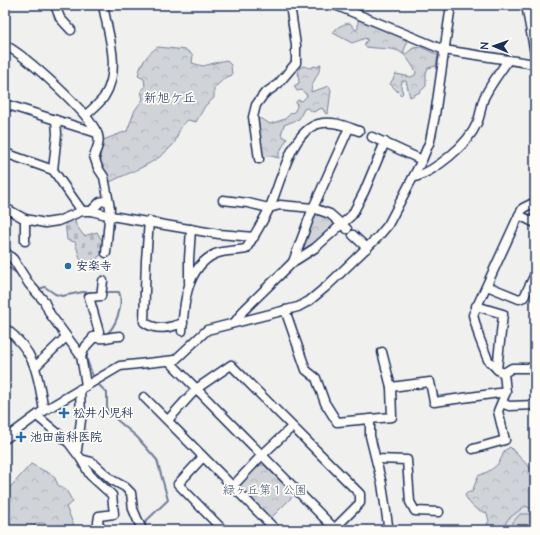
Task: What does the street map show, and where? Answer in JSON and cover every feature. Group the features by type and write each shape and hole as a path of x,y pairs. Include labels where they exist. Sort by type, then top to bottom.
{"street":[{"path":"56,5 60,18 71,30"},
{"path":"86,115 103,98 110,85 113,73 111,40 103,5"},
{"path":"259,159 253,117 256,105 264,94 278,84 296,63 296,45 290,5"},
{"path":"335,5 444,50 535,64"},
{"path":"5,439 44,410 120,366 128,364 170,362 181,355 202,332 234,322 298,307 309,301 367,248 388,225 422,160 432,135 451,5"},
{"path":"526,5 535,54"},
{"path":"5,45 24,59 86,115 98,133 99,142 94,156 98,168 104,177 111,216 106,253"},
{"path":"413,178 427,173 453,153 470,135 480,116 480,107 485,94 508,60"},
{"path":"5,104 98,133"},
{"path":"54,170 57,134 56,120"},
{"path":"189,285 197,270 207,259 216,254 246,249 269,208 286,164 298,140 307,130 316,124 329,122 340,124 359,131"},
{"path":"293,262 313,208 349,128"},
{"path":"372,137 422,160"},
{"path":"234,322 243,311 293,262 347,229 385,142"},
{"path":"5,153 54,170 82,211"},
{"path":"91,211 100,202 108,200"},
{"path":"224,200 248,203 269,208 280,205 313,208 330,214 367,248"},
{"path":"501,371 488,360 479,337 473,315 518,215 523,208 535,202"},
{"path":"7,209 25,219 45,223 58,221 82,211 91,211 111,216 191,229 254,237"},
{"path":"518,215 535,223"},
{"path":"25,219 25,241"},
{"path":"149,221 144,322 150,327 182,327 189,285 191,229"},
{"path":"5,252 13,259 29,284 44,301 50,314 81,356"},
{"path":"487,286 519,299 524,297 535,274"},
{"path":"77,450 83,387 81,356 86,346 99,332 89,297 101,296 103,280"},
{"path":"473,449 505,440 498,417 498,412 506,392 501,371 503,314 476,306"},
{"path":"284,310 306,370 316,378 325,403 337,422 392,417 391,387 382,352"},
{"path":"5,328 24,347 36,366 44,410"},
{"path":"93,337 103,340 112,336 120,336"},
{"path":"36,366 66,337"},
{"path":"168,420 196,389 231,365 360,494 360,503 334,530 262,455 196,389 170,362"},
{"path":"501,371 512,368 535,368"},
{"path":"391,387 430,382 434,402 506,392"},
{"path":"144,397 276,530"},
{"path":"502,403 509,406 535,405"},
{"path":"37,416 77,450 90,475 112,495 114,514 99,516 98,522 101,530"},
{"path":"370,419 370,436 382,484 388,525"},
{"path":"233,486 262,455 292,427"},
{"path":"203,457 178,484 223,530"},
{"path":"376,458 407,460 410,502 414,511 439,512"},
{"path":"81,459 92,462 112,480 125,487 131,493 133,509 142,530"}],"shaded area":[{"path":"535,489 535,530 493,530"}],"green space":[{"path":"361,19 405,39 407,43 403,53 406,54 413,48 421,47 438,55 436,66 428,68 426,73 426,86 420,92 410,97 406,81 402,81 401,87 403,93 401,95 390,84 396,74 411,77 415,75 416,72 406,56 401,52 390,49 366,47 364,45 367,40 366,38 352,43 333,33 340,26 350,23 356,30 358,28 358,21"},
{"path":"158,47 186,50 193,55 192,63 203,66 226,60 231,65 232,75 225,78 214,88 214,98 205,106 196,122 188,120 183,124 173,144 165,153 150,163 110,182 104,171 100,157 103,140 127,131 135,110 143,99 141,91 145,87 144,79 138,76 141,67 148,56"},
{"path":"320,64 319,71 311,88 311,92 329,86 331,90 328,113 326,114 322,108 313,112 307,108 304,109 299,119 284,125 281,135 287,139 279,153 279,158 271,156 260,157 256,122 258,119 262,119 270,124 285,119 294,112 297,107 296,102 298,100 302,101 307,96 302,90 297,91 294,86 299,83 298,69 303,66 311,68 314,66 318,67"},
{"path":"319,212 336,222 336,225 307,252 301,251 315,214"},
{"path":"74,217 76,225 84,236 97,232 103,242 103,254 98,258 82,265 75,242 67,240 65,221"},
{"path":"510,447 535,473 535,510 525,506 508,519 502,530 484,530 489,521 487,513 474,507 465,495 468,492 472,492 478,476 495,467 504,451"},
{"path":"31,464 54,476 58,485 66,490 73,502 66,507 76,530 53,530 43,523 38,523 27,530 5,530 5,493"},
{"name":"緑ヶ丘第１公園","path":"259,465 264,465 294,495 271,518 240,488 240,484"},
{"path":"520,514 535,514 535,530 512,530 513,522"}],"waterway":[{"path":"5,265 18,274 27,287"},
{"path":"36,290 45,287 55,294 62,296 83,292 96,293"},
{"path":"104,292 119,292 120,297 120,309 116,321 113,327 105,335"},
{"path":"87,351 87,360 94,379"},
{"path":"97,383 107,393 107,407 110,414 137,437 157,460 168,500 146,521 144,527"}],"place":[{"name":"安楽寺","path":"68,266"},
{"name":"松井小児科","path":"64,413"},
{"name":"池田歯科医院","path":"21,437"}],"district":[{"name":"新旭ケ丘","path":"170,97"}]}
